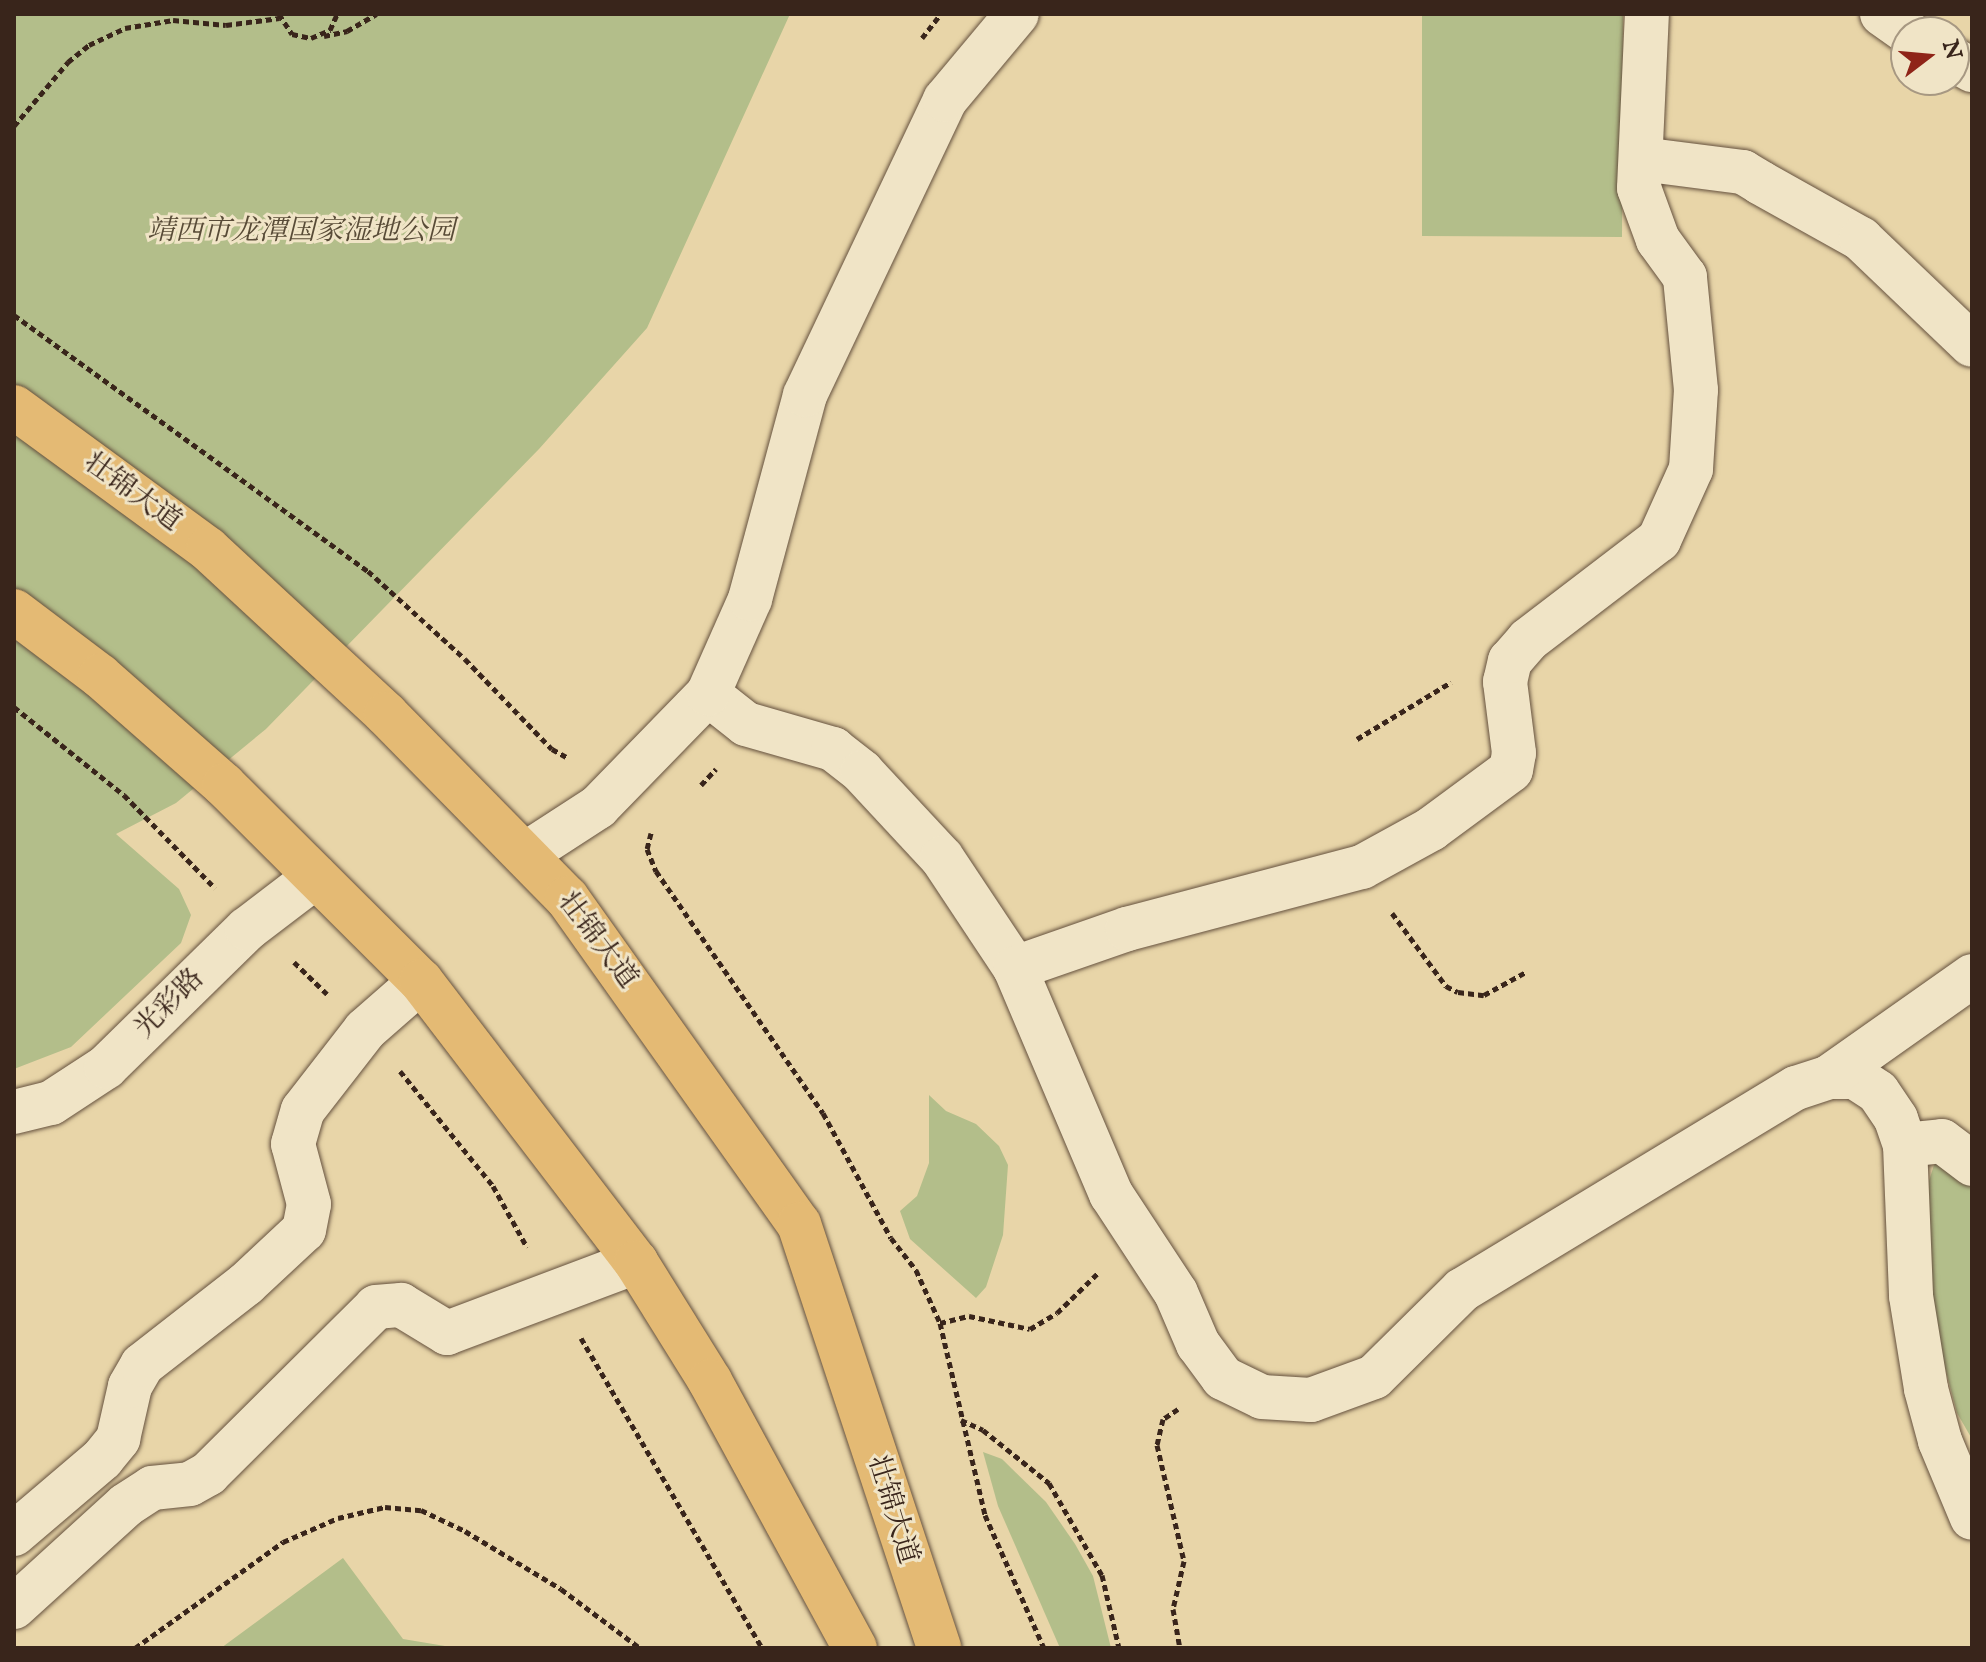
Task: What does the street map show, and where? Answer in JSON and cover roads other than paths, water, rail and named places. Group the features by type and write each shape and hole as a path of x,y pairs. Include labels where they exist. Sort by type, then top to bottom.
{"main road":[{"name":"壮锦大道","path":"14,407 208,549 527,853 596,937 799,1224 939,1648"},
{"path":"14,611 100,676 224,785 421,981 636,1262 710,1381 855,1648"}],"street":[{"path":"527,853 598,807 708,694 750,599 805,395 945,100 1017,14"},
{"path":"1015,968 1127,929 1362,867 1431,829 1511,770 1514,753 1505,682 1510,661 1528,640 1659,540 1691,469 1696,390 1685,277 1646,217 1639,188 1647,14"},
{"path":"1641,159 1743,172 1861,239 1972,345"},
{"path":"708,694 746,724 833,749 862,772 942,858 1015,968 1111,1194 1176,1293 1198,1344 1223,1378 1238,1387 1284,1401 1311,1400 1374,1377 1437,1310 1532,1244 1760,1106 1829,1077 1972,976"},
{"name":"光彩路","path":"14,1112 51,1103 106,1067 247,929 315,877"},
{"path":"17,1524 102,1459 118,1439 130,1386 142,1365 246,1284 304,1230 309,1204 293,1144 303,1110 365,1030 421,981"},
{"path":"1829,1077 1855,1077 1878,1092 1896,1119 1905,1145 1916,1339 1940,1441 1972,1518"},
{"path":"1905,1145 1942,1141 1972,1164"},
{"path":"14,1607 126,1505 152,1488 190,1484 208,1474 376,1307 401,1305 447,1333 555,1296 636,1262"}],"park label":[{"name":"靖西市龙潭国家湿地公园","path":"301,232"}]}
